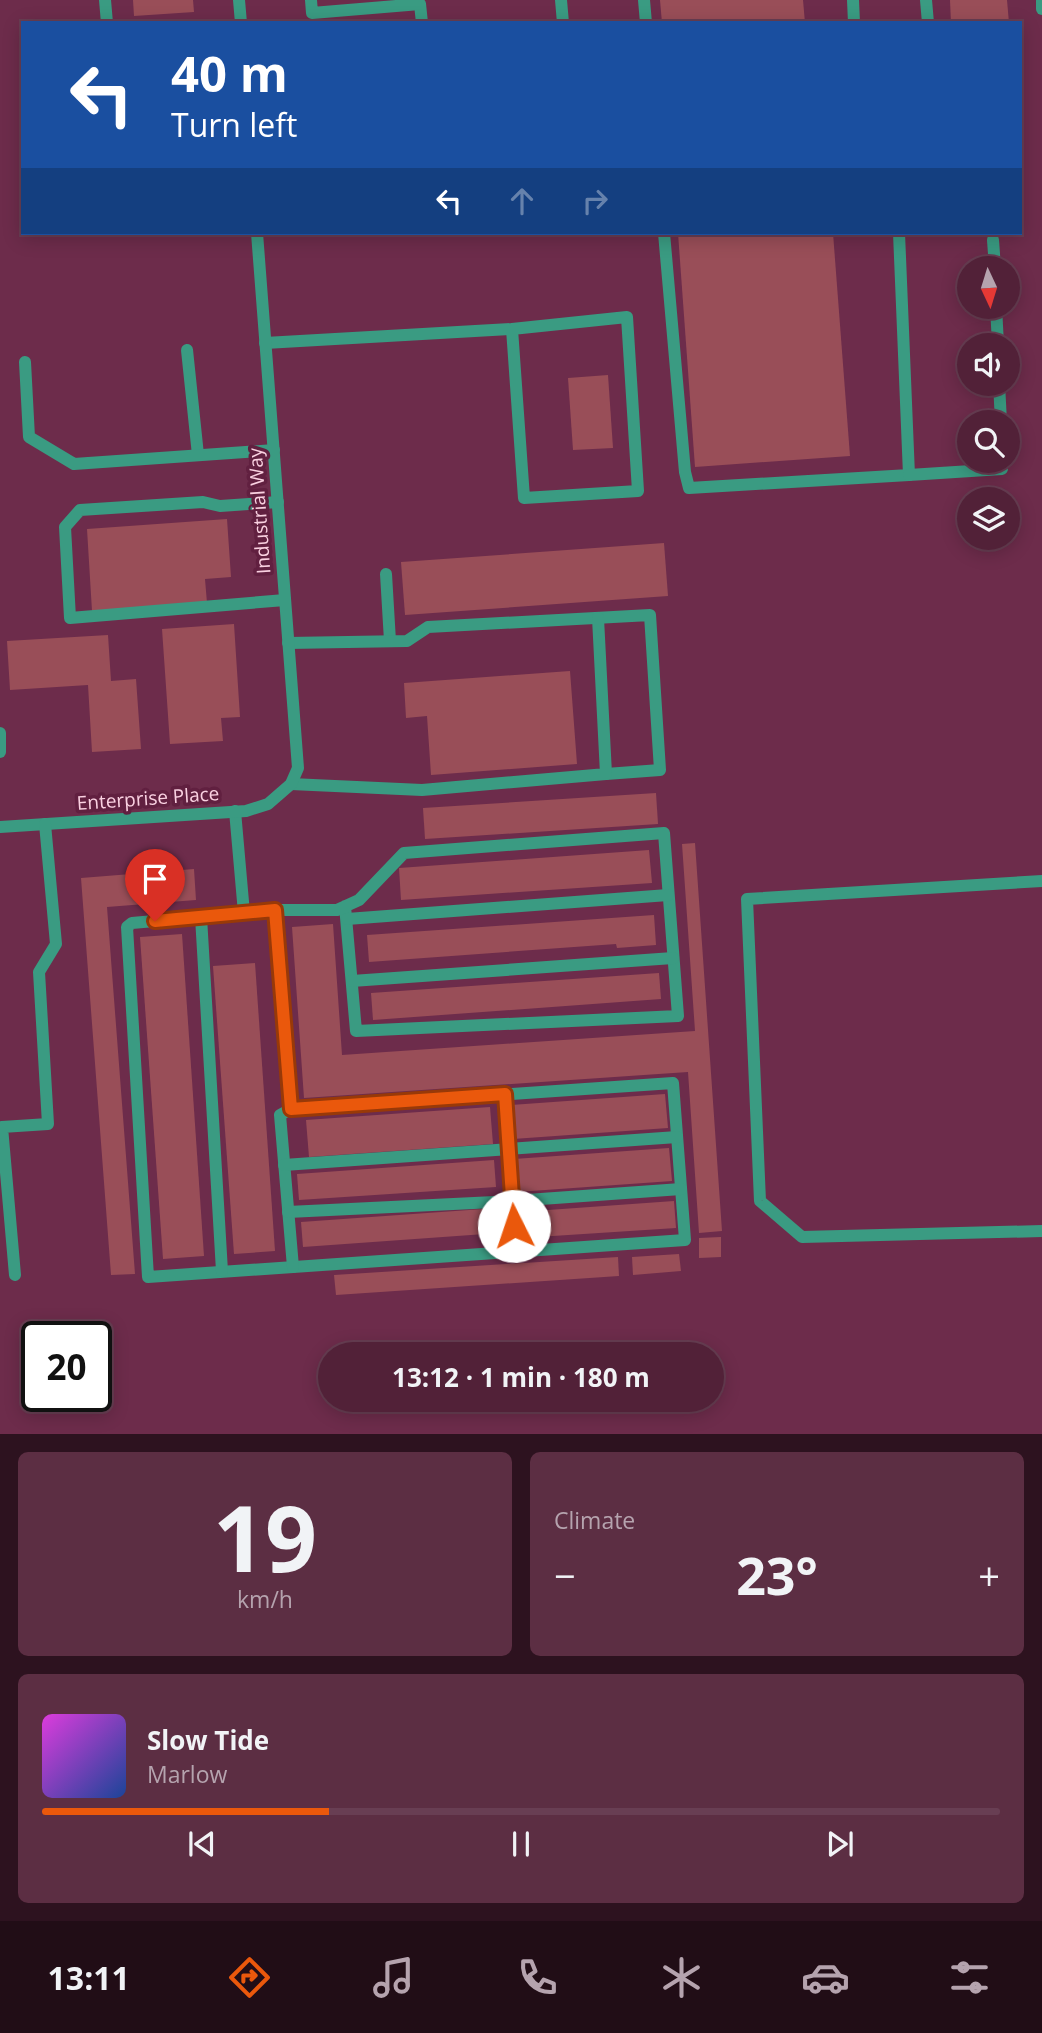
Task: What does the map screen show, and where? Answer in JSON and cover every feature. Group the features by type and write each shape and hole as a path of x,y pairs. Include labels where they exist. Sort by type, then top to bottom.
{"street":[{"path":"105,0 107,21"},
{"path":"239,0 241,21"},
{"path":"311,0 312,13 420,4 422,21"},
{"path":"561,0 562,21"},
{"path":"644,0 646,21"},
{"path":"853,0 854,21"},
{"path":"926,0 928,21"},
{"path":"1042,1 1042,9"},
{"name":"Industrial Way","path":"257,235 298,768 291,785"},
{"path":"664,235 685,472 689,488 957,472"},
{"path":"899,235 909,475"},
{"path":"993,240 994,256"},
{"path":"265,343 512,329 627,317 638,491 524,498 512,329"},
{"path":"187,350 198,455"},
{"path":"25,362 29,437 74,464 274,450"},
{"path":"278,502 220,506 203,502 80,510 65,527 70,618 285,600"},
{"path":"387,574 390,641"},
{"path":"288,643 407,641 428,627 650,615 660,770 422,790 291,785"},
{"path":"598,618 606,774"},
{"path":"0,733 0,752"},
{"name":"Enterprise Place","path":"0,827 246,811 268,804 291,785"},
{"path":"235,811 244,913"},
{"path":"15,1275 2,1127 48,1124 39,972 56,944 44,824"},
{"path":"664,833 678,1016 356,1031 346,912 404,853 664,833"},
{"path":"1042,881 747,899 760,1201 802,1237 1042,1231"},
{"path":"293,1267 280,1115 291,1109 673,1083 685,1240 293,1267 148,1276 127,927 132,923 275,910 346,912 668,895"},
{"path":"275,910 291,1109"},
{"path":"201,917 222,1271"},
{"path":"352,981 673,958"},
{"path":"505,1094 516,1252"},
{"path":"284,1165 677,1137"},
{"path":"288,1212 513,1201 681,1189"}],"building":[{"path":"133,0 193,0 194,12 134,16"},
{"path":"660,0 803,0 805,21 662,21"},
{"path":"950,0 1007,0 1009,21 951,21"},
{"path":"678,235 833,235 850,456 695,467"},
{"path":"608,375 613,448 573,450 568,378"},
{"path":"227,519 231,577 205,579 207,603 92,611 87,529"},
{"path":"664,543 668,596 405,615 401,562"},
{"path":"234,624 240,717 221,718 223,741 170,744 162,629"},
{"path":"108,635 111,681 136,679 141,749 92,752 88,685 10,690 7,641"},
{"path":"570,671 577,764 431,775 427,716 406,718 404,683"},
{"path":"656,793 658,824 425,839 423,808"},
{"path":"695,843 722,1231 699,1233 688,1072 304,1098 292,927 333,924 342,1055 695,1031 682,844"},
{"path":"649,850 652,883 401,900 399,868"},
{"path":"194,869 196,900 107,907 135,1274 111,1275 81,878"},
{"path":"654,915 656,945 617,948 616,944 369,962 367,935"},
{"path":"182,934 204,1256 163,1259 140,937"},
{"path":"255,963 275,1251 234,1254 213,966"},
{"path":"659,973 661,999 373,1020 371,993"},
{"path":"665,1094 668,1128 513,1139 511,1105"},
{"path":"490,1107 493,1144 309,1157 306,1120"},
{"path":"669,1148 672,1181 517,1192 514,1159"},
{"path":"494,1160 496,1187 299,1200 297,1174"},
{"path":"674,1201 676,1228 522,1238 520,1212"},
{"path":"497,1208 499,1233 303,1247 301,1222"},
{"path":"721,1237 721,1257 699,1258 699,1238"},
{"path":"679,1254 681,1271 633,1275 632,1257"},
{"path":"618,1257 619,1276 336,1295 334,1275"}],"route":[{"path":"155,921 275,910 291,1109 505,1094 514,1226"}]}
